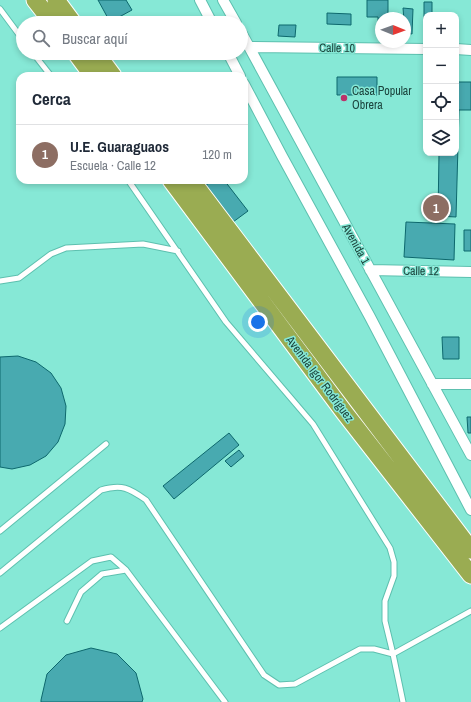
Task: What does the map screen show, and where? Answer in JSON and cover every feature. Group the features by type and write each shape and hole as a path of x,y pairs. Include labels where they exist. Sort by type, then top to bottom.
{"highway":[{"path":"36,0 48,16"},
{"path":"56,0 68,16"},
{"path":"81,60 90,72"},
{"path":"101,60 110,72"},
{"name":"Avenida Igor Rodríguez","path":"174,184 344,412 471,575"},
{"name":"Avenida Igor Rodríguez","path":"194,184 471,550"}],"street":[{"path":"200,0 208,16"},
{"path":"223,0 232,16"},
{"name":"Calle 10","path":"249,47 423,49"},
{"name":"Avenida 1","path":"249,47 471,455"},
{"path":"459,49 471,50"},
{"path":"232,60 238,72"},
{"path":"248,92 370,317 471,510"},
{"name":"Calle 12","path":"370,270 471,272"},
{"path":"432,384 471,384"}],"lane":[{"path":"0,9 16,31"},
{"path":"38,60 48,72"},
{"path":"131,184 226,322 313,424 390,548 394,562 394,576 385,601 385,621 403,702"},
{"path":"0,281 19,278 51,254 66,248 143,244 178,251"},
{"path":"0,531 106,444"},
{"path":"0,573 101,490 114,486 131,489 146,500 264,674 279,685 295,684 360,649 374,649 393,654 471,611"},
{"path":"0,628 92,560 111,556 126,570 225,702"},
{"path":"67,621 81,592 102,574 126,570"}],"building":[{"path":"98,0 126,0 132,10 121,16 107,16"},
{"path":"367,0 388,0 388,12 375,12 375,17 367,17"},
{"path":"424,2 432,2 432,12 424,12"},
{"path":"403,8 413,9 412,34 411,12 403,12"},
{"path":"327,13 351,14 351,25 327,24"},
{"path":"279,25 296,25 295,37 278,36"},
{"path":"337,77 377,77 377,95 337,95"},
{"path":"459,82 471,82 471,110 459,110"},
{"path":"439,156 458,156 456,217 438,216"},
{"path":"208,184 227,184 248,211 233,222 205,186"},
{"path":"406,222 455,224 454,260 404,257"},
{"path":"464,230 471,230 471,251 464,251"},
{"path":"442,337 459,337 459,359 443,359"},
{"path":"18,356 36,362 51,373 61,388 66,406 65,424 58,442 46,456 30,465 12,469 0,467 0,357"},
{"path":"467,417 471,417 471,433 468,433"},
{"path":"229,433 239,445 174,499 163,486"},
{"path":"239,450 244,456 231,467 225,461"},
{"path":"91,648 117,654 136,673 143,699 142,702 41,702 47,674 66,655"}],"place":[{"name":"Casa Popular Obrera","path":"344,98"},
{"name":"U.E. Guaraguaos","path":"436,208"}]}
